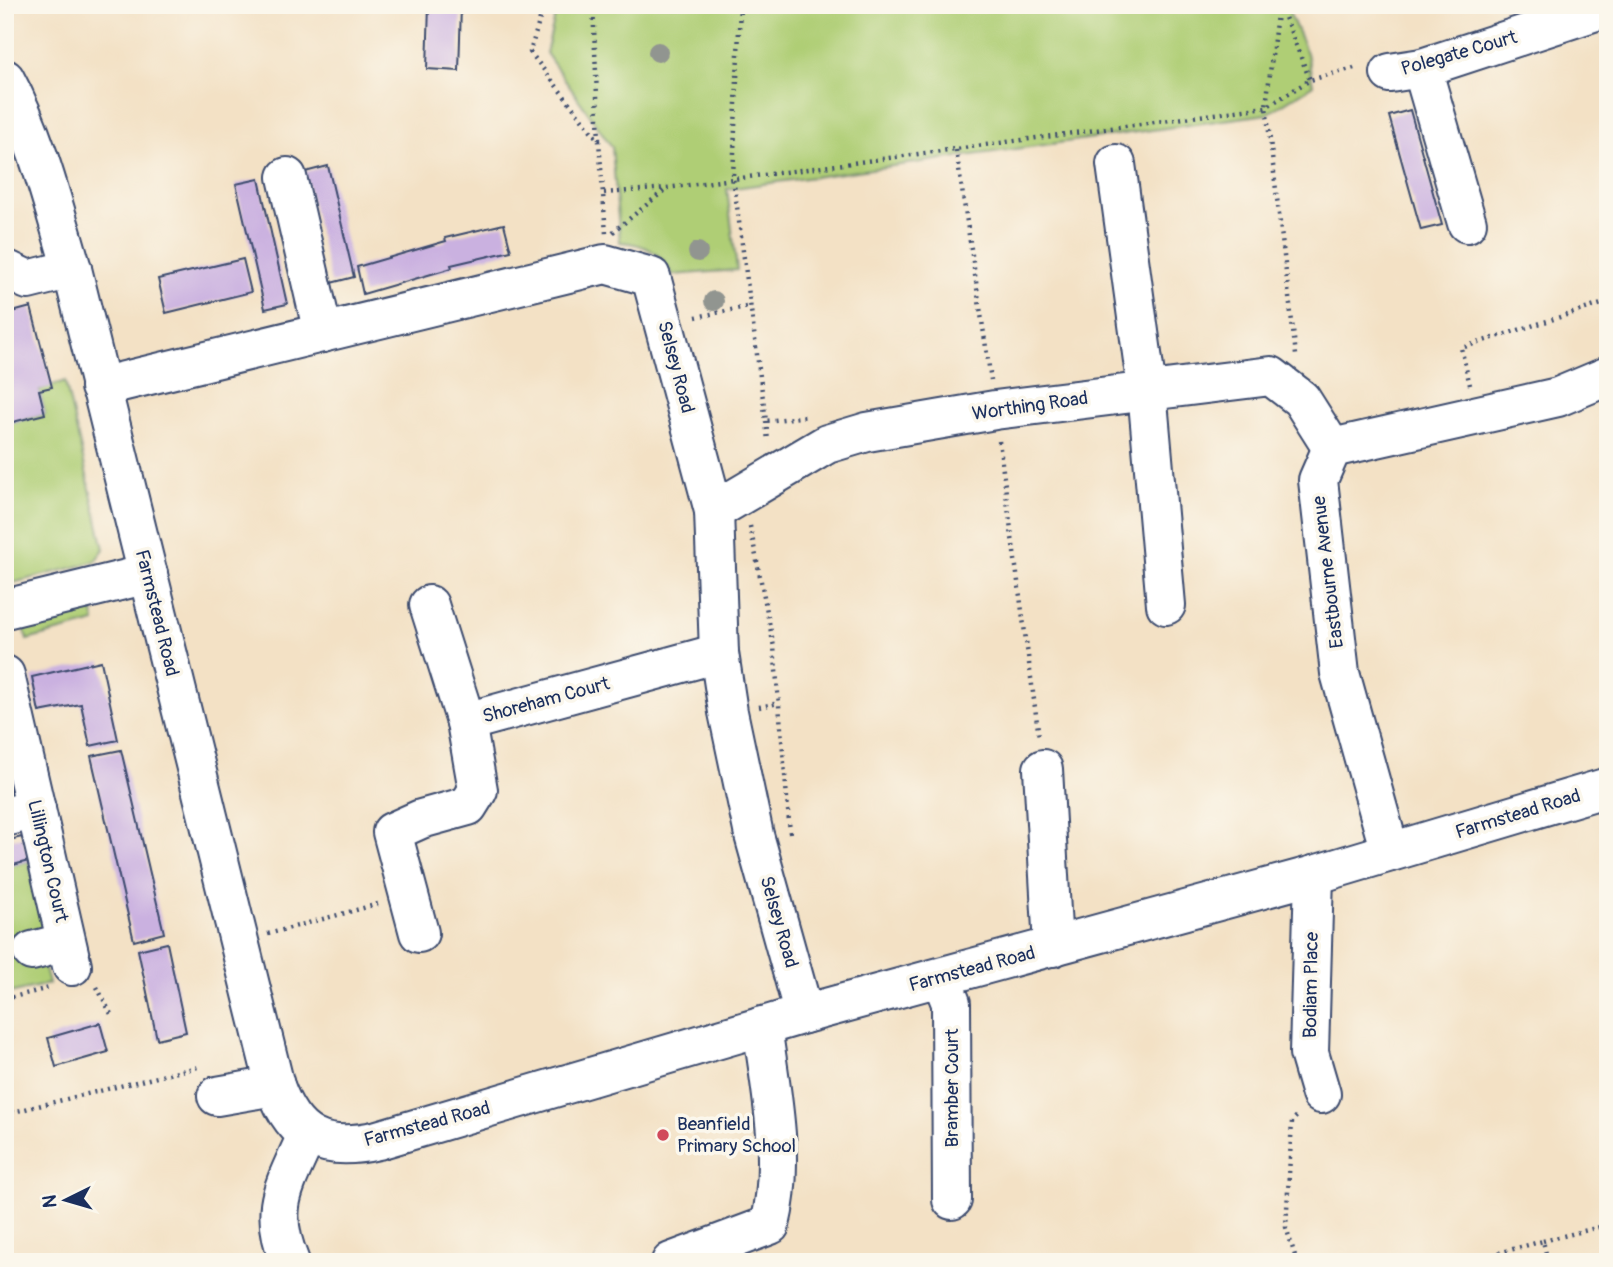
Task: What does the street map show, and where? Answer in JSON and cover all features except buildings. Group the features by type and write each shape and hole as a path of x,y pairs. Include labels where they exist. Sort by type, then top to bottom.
{"street":[{"name":"Polegate Court","path":"1406,70 1608,7"},
{"path":"1406,70 1467,223"},
{"name":"Farmstead Road","path":"5,79 17,101 48,187 72,269 275,1086 288,1116 307,1135 325,1143 367,1143 762,1026 1314,875 1608,787"},
{"path":"1116,164 1147,390 1166,605"},
{"path":"287,177 323,333"},
{"name":"Selsey Road","path":"100,387 604,264 652,277 664,323 728,503 719,653 754,835 804,1014"},
{"path":"8,273 27,280 72,269"},
{"name":"Worthing Road","path":"728,503 827,444 867,432 995,410 1271,376 1301,399 1332,448"},
{"path":"1332,448 1558,397 1608,376"},
{"name":"Eastbourne Avenue","path":"1332,448 1318,480 1340,673 1390,852"},
{"path":"5,610 148,574"},
{"path":"429,605 466,722"},
{"name":"Shoreham Court","path":"409,895 392,832 421,819 468,806 478,790 466,722 719,653"},
{"name":"Lillington Court","path":"5,675 21,813 66,959"},
{"path":"1043,769 1053,947"},
{"name":"Bodiam Place","path":"1314,875 1309,1052 1321,1094"},
{"path":"409,895 419,933"},
{"name":"Bramber Court","path":"940,978 951,1003 952,1200"},
{"path":"671,1262 770,1225 779,1190 774,1114 762,1026"},
{"path":"209,1081 275,1086"},
{"path":"290,1262 280,1239 278,1206 307,1135"}],"path":[{"path":"544,5 530,52 599,141"},
{"path":"593,5 606,237 667,188"},
{"path":"740,5 733,177 765,421 817,415"},
{"path":"1279,5 1310,80"},
{"path":"1279,5 1266,107 1301,399"},
{"path":"604,193 667,188 1266,107 1310,80 1377,62 1406,70"},
{"path":"956,149 995,410 1043,769"},
{"path":"1477,415 1461,348 1608,302"},
{"path":"664,323 751,306"},
{"path":"728,503 751,530 774,647 790,840"},
{"path":"239,942 409,895"},
{"path":"66,959 112,1016"},
{"path":"5,1114 209,1081"},
{"path":"1297,1262 1286,1227 1292,1121 1321,1094"},
{"path":"1465,1262 1608,1225"},
{"path":"1543,1241 1548,1262"}],"green space":[{"path":"558,5 1286,5 1307,53 1313,85 1267,114 727,189 737,270 673,275 663,260 645,247 620,242 612,147 546,53"},
{"path":"65,381 104,549 95,561 5,585 5,424 45,414 39,390"},
{"path":"91,604 95,622 27,640 23,622"},
{"path":"29,861 46,929 43,961 49,984 5,994 5,867"}],"place":[{"name":"Beanfield Primary School","path":"663,1135"}]}
